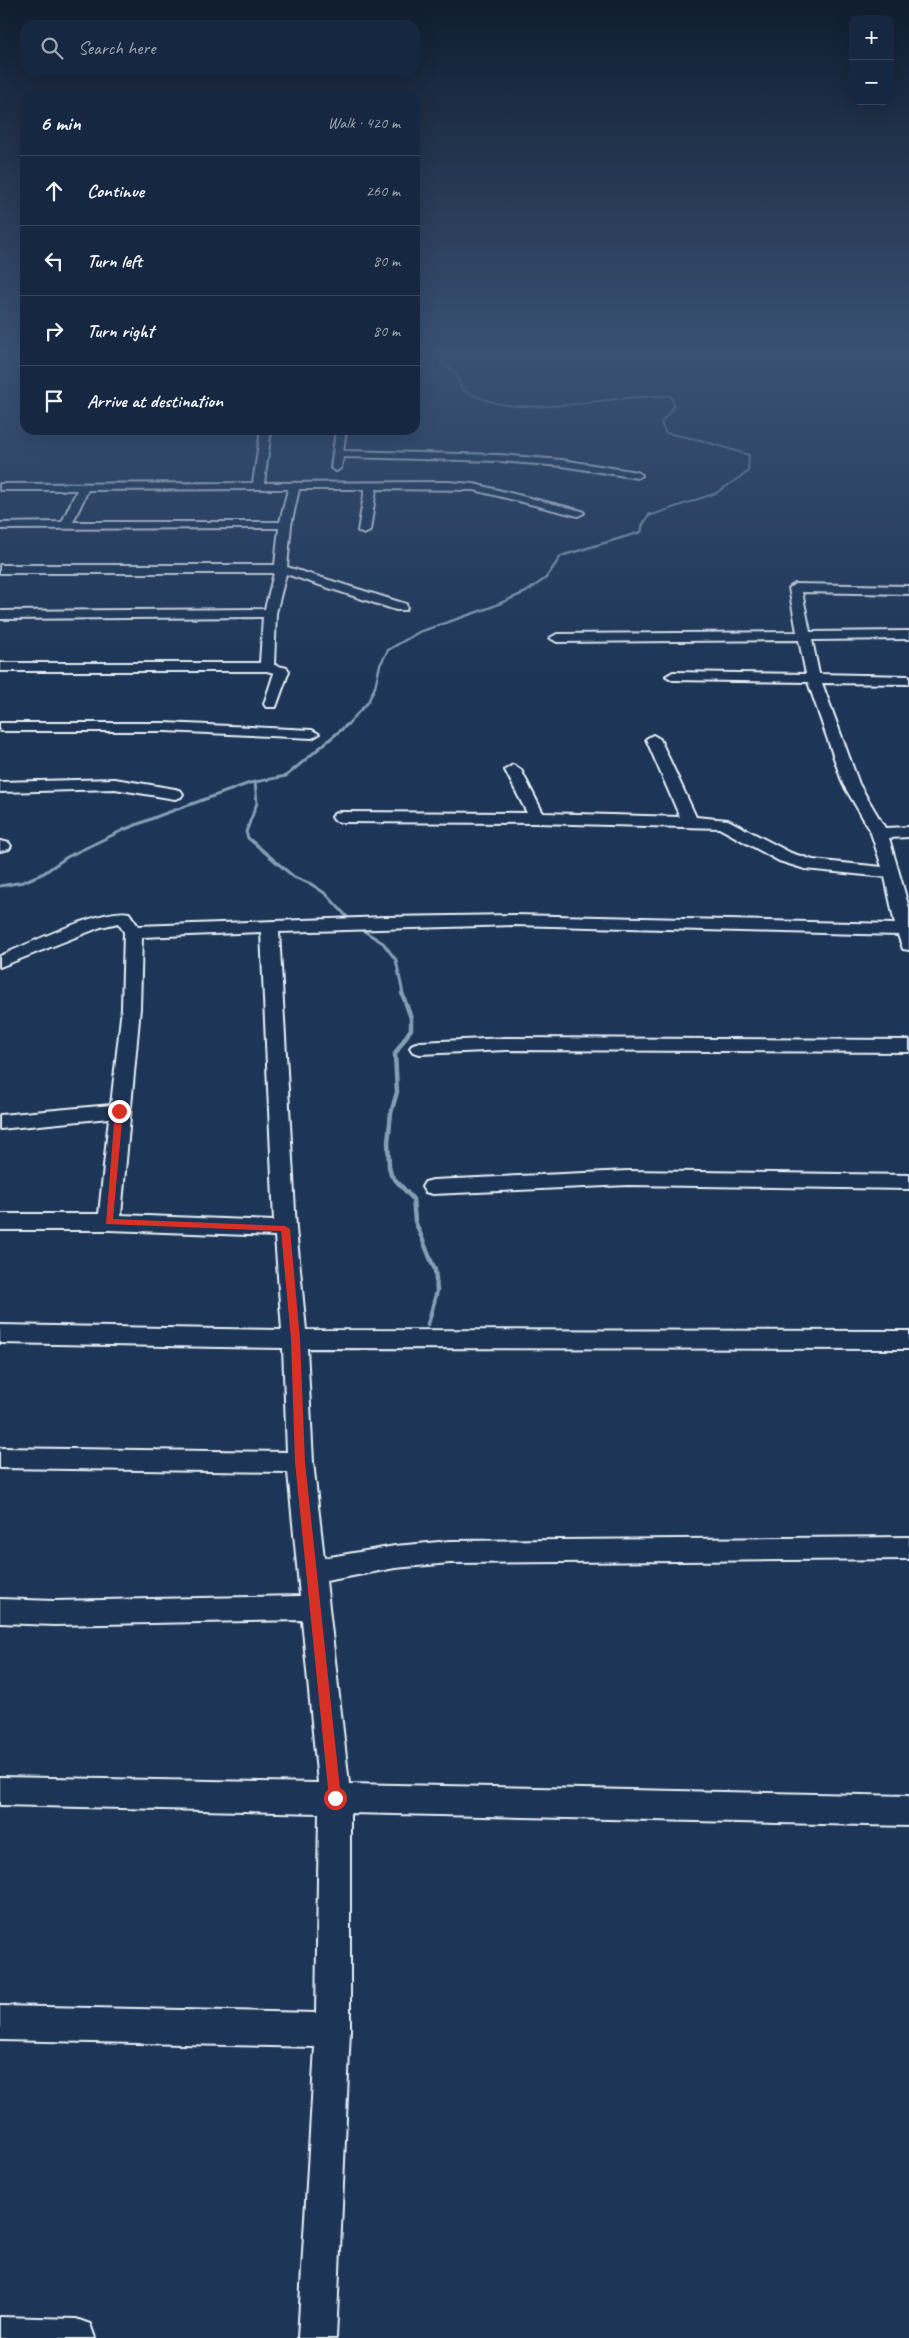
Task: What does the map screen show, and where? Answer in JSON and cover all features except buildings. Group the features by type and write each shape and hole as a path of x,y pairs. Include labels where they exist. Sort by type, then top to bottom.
{"street":[{"path":"258,486 262,460"},
{"path":"334,486 337,460"},
{"path":"525,460 562,463 637,475"},
{"path":"66,526 84,486"},
{"path":"267,667 270,613 281,569 285,525 294,486"},
{"path":"364,531 371,486"},
{"path":"0,487 474,486 578,513"},
{"path":"0,526 285,525"},
{"path":"0,569 281,569 401,607"},
{"path":"133,932 270,926 514,920 907,935 892,873 879,833 851,784 813,677 795,588 909,590"},
{"path":"0,615 270,613"},
{"path":"557,638 909,635"},
{"path":"0,668 267,667 282,671 271,704"},
{"path":"673,676 909,680"},
{"path":"0,727 166,727 312,734"},
{"path":"653,739 690,822"},
{"path":"513,770 537,818"},
{"path":"0,787 115,784 175,794"},
{"path":"340,817 537,818 722,823 785,857 811,866 892,873"},
{"path":"879,833 909,832"},
{"path":"0,962 105,921 123,917 133,932 131,1008 109,1222"},
{"path":"270,926 285,1229 295,1339 300,1462 335,1798 333,2030 317,2338"},
{"path":"420,1048 506,1044 909,1046"},
{"path":"0,1122 119,1111"},
{"path":"433,1187 628,1178 909,1182"},
{"path":"0,1222 109,1222 285,1229"},
{"path":"0,1334 295,1339 909,1340"},
{"path":"0,1458 300,1462"},
{"path":"311,1572 395,1557 450,1552 909,1548"},
{"path":"0,1611 54,1613 314,1608"},
{"path":"0,1791 909,1811"},
{"path":"0,2023 333,2030"},
{"path":"0,2336 76,2338"}],"waterway":[{"path":"649,516 716,493 748,472 749,460"},
{"path":"347,725 368,702 375,687 380,665 388,650 419,632 489,608 526,592 546,578 561,556 641,532 643,524 650,514"},
{"path":"255,782 286,776 347,725"},
{"path":"0,886 23,882 44,873 67,857 123,830 255,782"},
{"path":"255,782 257,803 246,832 248,838 294,877 311,884 326,894 350,920"},
{"path":"356,926 383,943 396,960 403,994"},
{"path":"402,993 411,1018 411,1029 395,1054 397,1092 391,1113 388,1142 389,1166 391,1175 413,1199 415,1221 435,1270 437,1291 428,1324"}],"route":[{"path":"119,1111 109,1222 285,1229 295,1339 300,1462 335,1798"}]}
